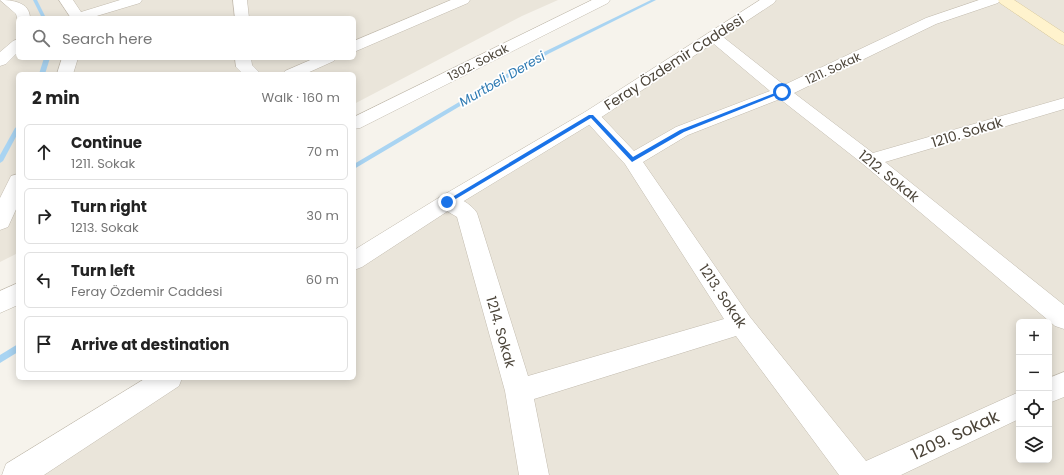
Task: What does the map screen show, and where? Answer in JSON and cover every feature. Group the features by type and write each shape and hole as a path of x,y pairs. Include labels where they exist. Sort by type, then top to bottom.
{"main road":[{"path":"1005,0 1064,40"}],"street":[{"path":"7,0 23,13 23,16"},
{"path":"66,0 77,16"},
{"path":"81,16 135,0"},
{"path":"240,0 242,16"},
{"name":"1302. Sokak","path":"356,123 603,0"},
{"name":"Feray Özdemir Caddesi","path":"356,260 447,202 591,116 769,0"},
{"name":"1211. Sokak","path":"632,160 682,131 782,92 931,21 993,0"},
{"path":"356,46 455,1"},
{"name":"1212. Sokak","path":"713,36 870,160 1064,319"},
{"path":"0,61 16,46"},
{"path":"66,72 69,60"},
{"path":"243,60 244,67 250,72"},
{"path":"296,72 323,60"},
{"name":"1210. Sokak","path":"870,160 1064,103"},
{"name":"1213. Sokak","path":"591,116 632,160 741,324 858,475"},
{"path":"0,222 16,186"},
{"name":"1214. Sokak","path":"447,202 466,213 519,391 534,475"},
{"path":"0,303 16,295"},
{"path":"519,391 741,324"},
{"path":"17,475 166,380"},
{"path":"1052,390 1064,384"},
{"name":"1209. Sokak","path":"868,475 1016,406"}],"shaded area":[{"path":"0,0 558,0 522,16 356,103 356,72 16,72 16,254 0,262"},
{"path":"769,0 1064,0 1064,475 17,475 166,380 356,380 356,260"}],"waterway":[{"path":"35,0 43,16"},
{"name":"Murtbeli Deresi","path":"356,166 546,53 654,0"},
{"path":"43,72 46,60"},
{"path":"0,161 16,132"},
{"name":"Murtbeli Deresi","path":"0,359 16,349"}],"route":[{"path":"447,202 591,116 632,160 682,131 782,92"}]}
